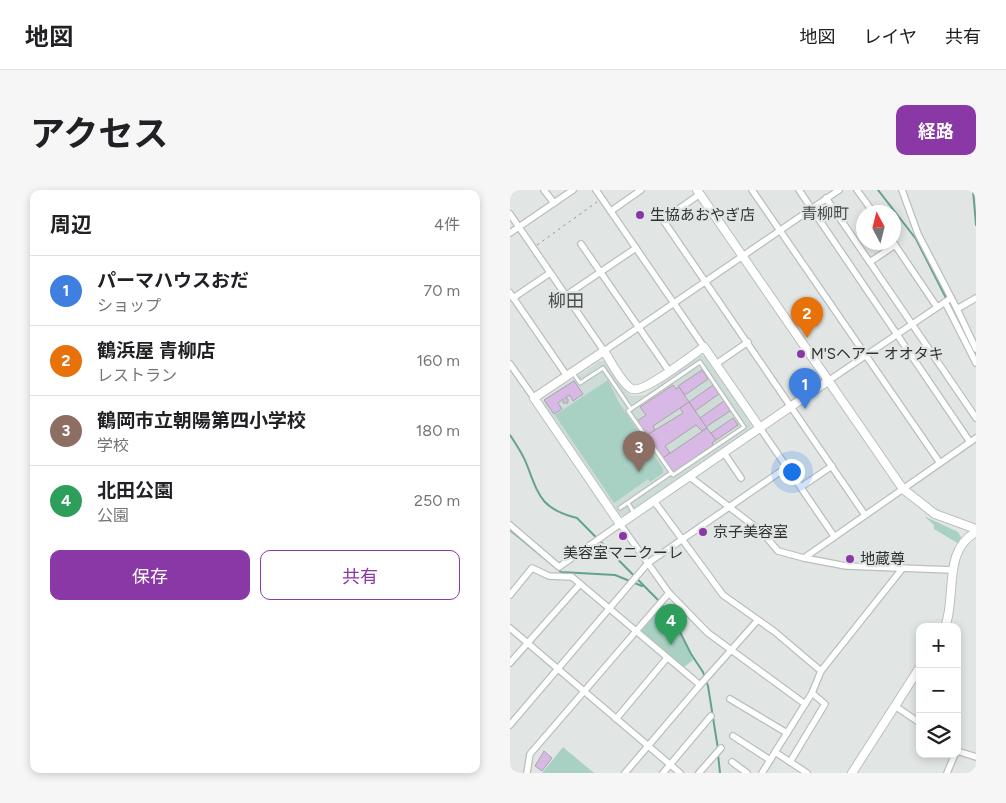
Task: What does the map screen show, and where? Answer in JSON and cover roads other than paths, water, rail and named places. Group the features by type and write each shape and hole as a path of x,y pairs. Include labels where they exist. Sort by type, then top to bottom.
{"street":[{"path":"544,190 554,203"},
{"path":"510,233 573,190"},
{"path":"596,190 834,536"},
{"path":"610,211 641,190"},
{"path":"752,190 940,463"},
{"path":"799,190 973,440 804,558"},
{"path":"534,398 839,190"},
{"path":"857,190 868,205"},
{"path":"902,190 918,234 976,349"},
{"path":"865,515 663,220 699,192 903,489 935,514 976,530 962,544 952,570 946,623"},
{"path":"826,198 976,418"},
{"path":"510,214 629,386 637,390 645,387 704,347"},
{"path":"581,244 669,371"},
{"path":"565,296 636,248"},
{"path":"870,262 886,250"},
{"path":"898,250 937,307"},
{"path":"550,273 512,296 570,374"},
{"path":"510,525 559,567 951,298"},
{"path":"957,309 976,298"},
{"path":"945,302 976,363"},
{"path":"716,364 748,342"},
{"path":"510,364 669,593 708,633 805,704"},
{"path":"724,453 741,478"},
{"path":"801,487 832,466"},
{"path":"510,725 648,563 787,468"},
{"path":"688,478 762,532 778,550 804,558 846,566 952,570"},
{"path":"654,501 723,594 757,621 775,632 821,671"},
{"path":"510,595 532,568 549,576 572,578 637,630 700,685"},
{"path":"762,773 812,693 821,671 902,569"},
{"path":"510,664 580,584"},
{"path":"527,773 530,754 669,593"},
{"path":"625,773 757,621"},
{"path":"510,628 680,773"},
{"path":"616,719 667,658"},
{"path":"852,773 919,668"},
{"path":"790,762 825,704 812,693"},
{"path":"730,699 786,734"},
{"path":"895,706 916,720"},
{"path":"663,773 711,716"},
{"path":"733,736 770,760"},
{"path":"699,773 721,748"},
{"path":"775,752 807,773"},
{"path":"961,752 976,757"},
{"path":"946,773 953,758"},
{"path":"732,762 747,773"}],"lane":[{"path":"620,508 671,473 673,475 681,470 744,427 700,362 628,411 671,473"},
{"path":"570,374 580,383 603,368 631,409"},
{"path":"611,380 620,374"},
{"path":"738,431 744,440"},
{"path":"681,470 688,478"},
{"path":"628,503 635,514"}],"waterway":[{"path":"878,190 916,239 976,357"},
{"path":"973,190 976,225"},
{"path":"510,435 524,457 543,500 556,510 577,518 659,601"},
{"path":"510,530 561,572 615,575 642,586"},
{"path":"662,605 675,622 691,654 703,672 708,686 718,749"},
{"path":"718,754 720,773"}],"place":[{"name":"生協あおやぎ店","path":"640,215"},
{"name":"鶴浜屋 青柳店","path":"807,338"},
{"name":"M'Sヘアー オオタキ","path":"801,354"},
{"name":"パーマハウスおだ","path":"805,409"},
{"name":"鶴岡市立朝陽第四小学校","path":"639,472"},
{"name":"京子美容室","path":"703,532"},
{"name":"美容室マニクーレ","path":"623,536"},
{"name":"地蔵尊","path":"850,559"},
{"name":"北田公園","path":"671,645"}],"district":[{"name":"青柳町","path":"825,213"},
{"name":"柳田","path":"566,301"}]}
